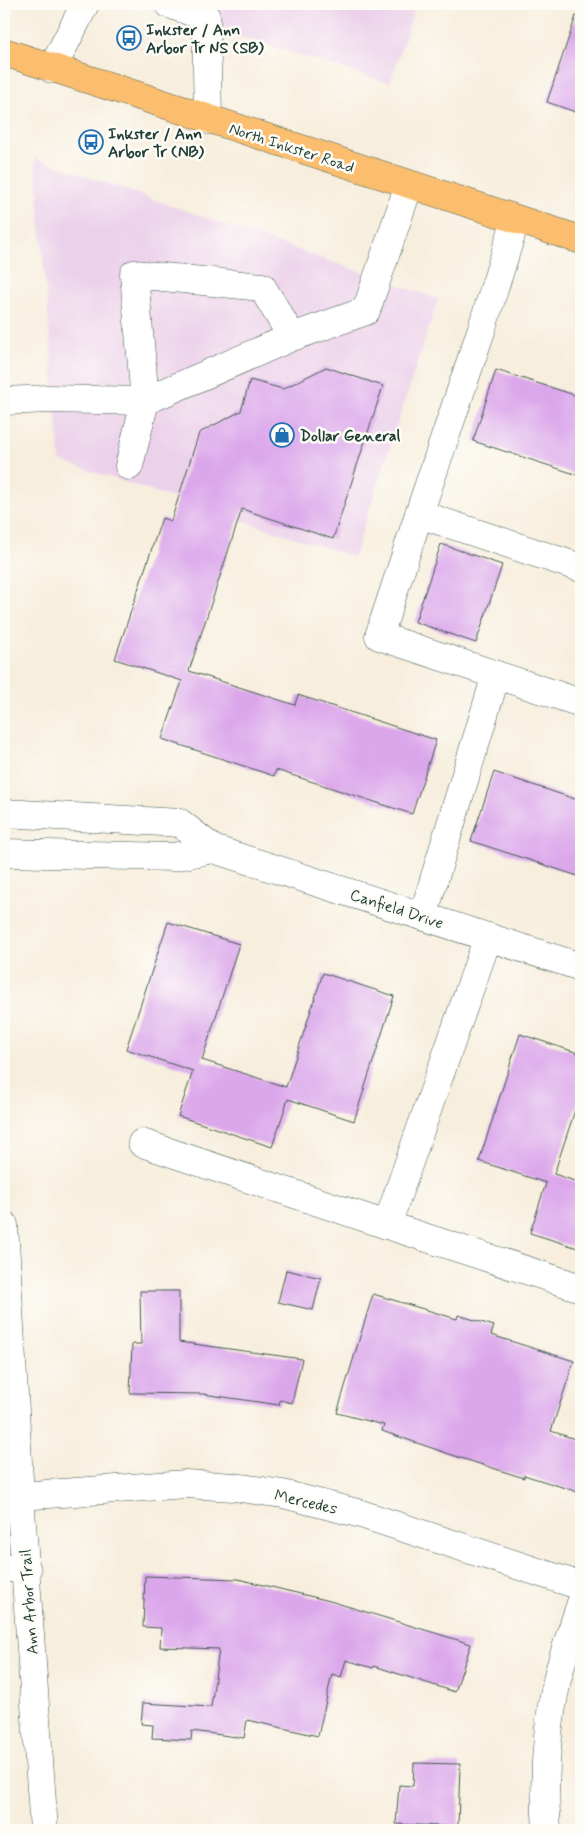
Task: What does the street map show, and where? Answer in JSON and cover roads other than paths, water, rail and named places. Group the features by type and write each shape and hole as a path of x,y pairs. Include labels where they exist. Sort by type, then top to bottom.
{"main road":[{"name":"North Inkster Road","path":"4,52 581,240"}],"street":[{"path":"52,69 85,4"},
{"path":"169,4 208,10 208,120"},
{"path":"4,401 145,401 292,338 366,311 409,184"},
{"path":"516,219 379,636 581,704"},
{"path":"130,466 145,401 134,274 262,287 292,338"},
{"path":"419,514 581,568"},
{"path":"423,916 496,675"},
{"name":"Canfield Drive","path":"4,813 180,823 213,849 581,967"},
{"name":"Canfield Drive","path":"4,853 173,857 213,849"},
{"path":"387,1225 488,937"},
{"path":"142,1143 581,1288"},
{"name":"Ann Arbor Trail","path":"4,1225 20,1496 15,1568 44,1830"},
{"name":"Mercedes","path":"20,1496 186,1484 234,1487 283,1494 362,1514 581,1586"},
{"path":"547,1830 545,1808 546,1764 550,1721 558,1679 581,1603"}],"place":[{"name":"Inkster / Ann Arbor Tr NS (SB)","path":"129,38"},
{"name":"Inkster / Ann Arbor Tr (NB)","path":"91,142"},
{"name":"Dollar General","path":"282,435"}]}
